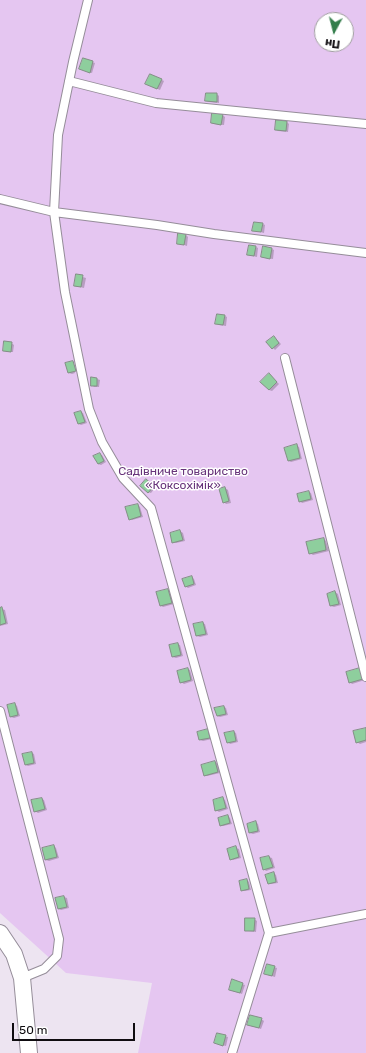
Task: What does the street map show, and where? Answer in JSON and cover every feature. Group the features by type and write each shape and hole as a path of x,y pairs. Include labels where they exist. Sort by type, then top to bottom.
{"street":[{"path":"0,933 14,954 22,978 28,1053"}],"lane":[{"path":"88,0 58,135 54,212 65,292 89,410 102,442 123,478 151,508 269,933 232,1053"},
{"path":"69,81 156,103 366,124"},
{"path":"0,199 54,212 366,253"},
{"path":"285,358 366,677"},
{"path":"0,711 59,939 57,956 44,969 22,978"},
{"path":"269,933 366,914"}],"green space":[{"name":"Садівниче товариство «Коксохімік»","path":"0,0 366,0 366,1053 138,1053 152,983 66,973 0,913"}],"building":[{"path":"83,58 93,61 90,73 79,69"},
{"path":"150,74 162,79 157,89 145,84"},
{"path":"206,93 217,93 217,102 205,101"},
{"path":"212,113 223,114 221,125 211,123"},
{"path":"276,120 287,121 286,131 275,130"},
{"path":"254,222 263,223 261,232 252,231"},
{"path":"178,233 186,234 184,245 177,244"},
{"path":"249,245 256,246 254,256 247,255"},
{"path":"263,246 272,248 270,259 261,257"},
{"path":"76,274 83,275 81,287 74,286"},
{"path":"217,314 225,315 223,325 215,324"},
{"path":"274,336 279,343 272,349 266,342"},
{"path":"4,341 12,342 11,352 3,351"},
{"path":"73,361 76,371 68,373 65,363"},
{"path":"269,373 277,382 269,390 260,382"},
{"path":"91,377 97,378 97,386 91,386"},
{"path":"81,411 85,422 78,424 74,413"},
{"path":"297,444 300,458 288,461 284,448"},
{"path":"100,453 104,461 98,464 93,456"},
{"path":"146,479 154,486 148,493 140,486"},
{"path":"225,487 229,501 223,503 219,489"},
{"path":"309,491 311,499 299,502 297,494"},
{"path":"138,504 141,516 129,520 125,507"},
{"path":"180,530 183,540 172,543 170,533"},
{"path":"324,538 326,550 309,554 306,542"},
{"path":"192,576 194,584 185,587 182,579"},
{"path":"168,589 172,603 160,606 156,592"},
{"path":"335,591 339,604 330,606 327,594"},
{"path":"2,607 6,623 0,625 0,608"},
{"path":"203,622 206,634 196,636 193,624"},
{"path":"178,643 181,655 172,657 169,645"},
{"path":"188,668 191,680 180,683 177,671"},
{"path":"360,668 363,679 349,683 346,672"},
{"path":"15,703 18,715 10,717 7,705"},
{"path":"224,706 226,714 217,716 214,708"},
{"path":"366,728 366,740 356,743 353,731"},
{"path":"208,729 210,738 199,740 197,732"},
{"path":"234,731 236,741 227,743 224,733"},
{"path":"32,752 34,763 25,765 22,754"},
{"path":"215,761 218,772 204,776 201,765"},
{"path":"223,797 226,808 215,811 213,800"},
{"path":"42,798 45,809 34,812 31,800"},
{"path":"228,815 230,823 220,826 218,818"},
{"path":"256,821 258,831 249,833 247,824"},
{"path":"54,845 57,857 45,860 42,848"},
{"path":"236,846 239,857 230,860 227,849"},
{"path":"269,856 273,867 263,870 260,858"},
{"path":"274,872 276,882 268,884 265,875"},
{"path":"247,879 249,889 241,891 239,881"},
{"path":"64,896 67,907 58,909 55,898"},
{"path":"245,918 255,918 254,931 245,931"},
{"path":"267,964 275,966 272,976 264,974"},
{"path":"232,979 243,983 240,993 229,990"},
{"path":"250,1015 262,1018 259,1028 247,1025"},
{"path":"217,1033 226,1035 223,1046 214,1043"}]}
